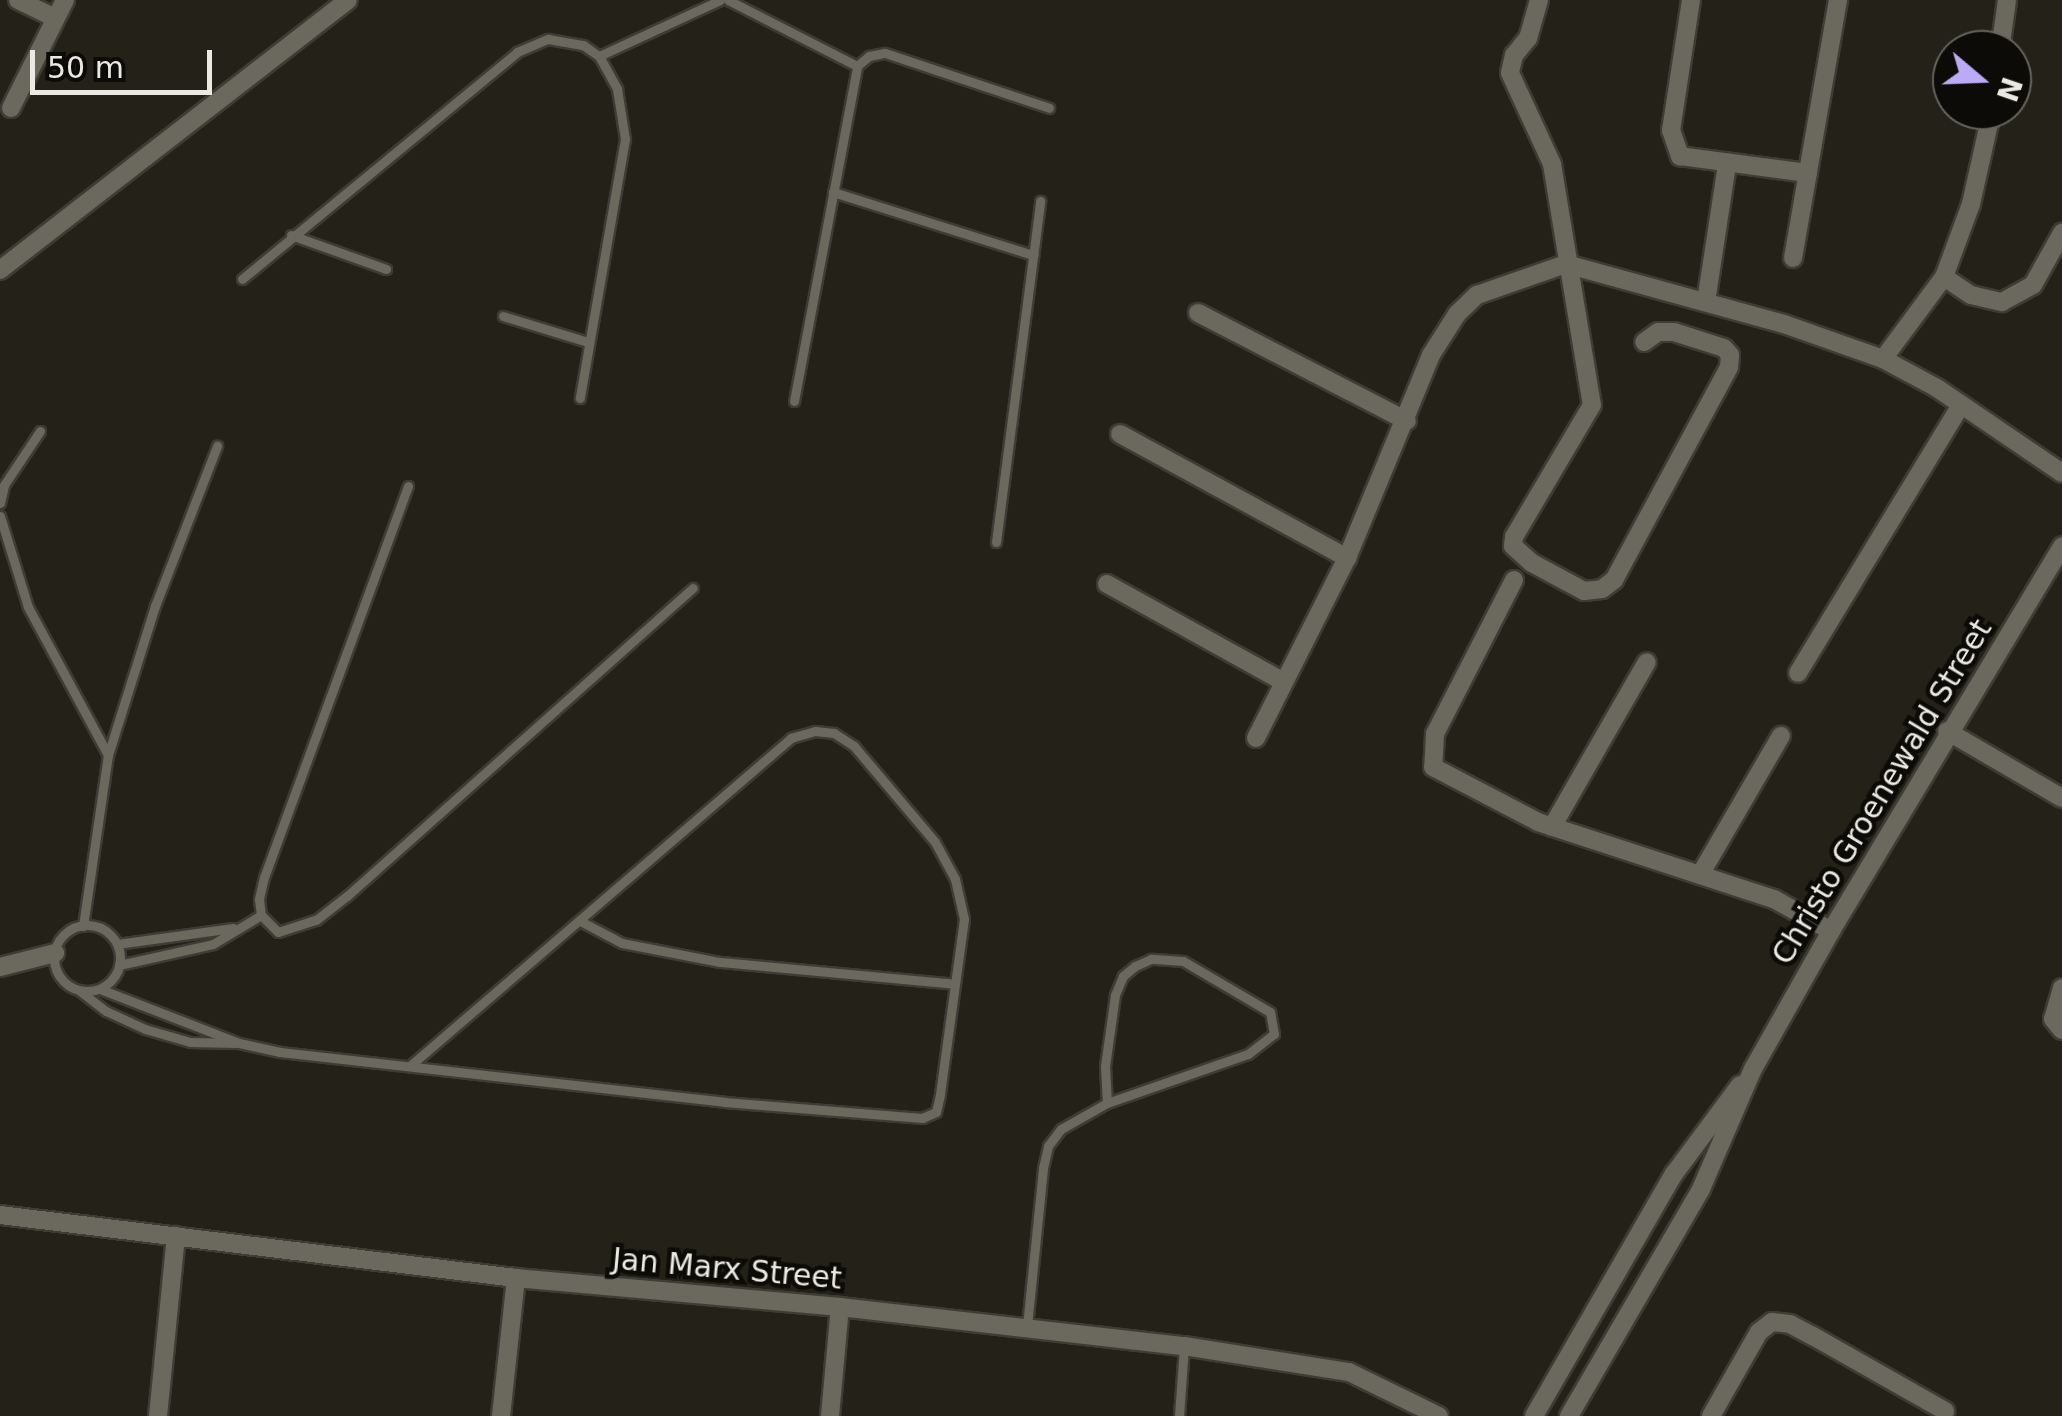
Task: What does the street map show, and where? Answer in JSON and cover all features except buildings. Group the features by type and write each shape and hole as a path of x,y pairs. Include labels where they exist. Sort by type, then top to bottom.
{"street":[{"path":"18,0 55,18"},
{"path":"11,108 65,0"},
{"path":"0,270 348,0"},
{"path":"1539,0 1528,38 1514,56 1510,73 1552,164 1592,404 1514,537 1513,546 1532,563 1584,591 1602,589 1614,580 1729,367 1730,355 1724,348 1674,332 1658,332 1644,342"},
{"path":"1691,0 1672,130 1680,156 1808,173"},
{"path":"1793,258 1838,0"},
{"path":"2003,30 2007,0"},
{"path":"1883,358 1944,276 1971,204 1988,130"},
{"path":"1706,302 1727,164"},
{"path":"1944,276 1972,295 2002,302 2033,284 2062,233"},
{"path":"1256,738 1348,558 1407,421 1431,354 1457,314 1477,296 1566,264 1706,302 1883,358 1936,388 1960,408 2062,473"},
{"path":"1198,313 1407,421"},
{"path":"1798,673 1960,408"},
{"path":"1120,434 1348,558"},
{"name":"Christo Groenewald Street","path":"1569,1416 1701,1189 1753,1069 1831,931 1948,730 2062,546"},
{"path":"1514,580 1435,734 1432,759 1438,772 1552,827 1774,899 1831,931"},
{"path":"1107,584 1284,682"},
{"path":"1552,827 1648,662"},
{"path":"1948,730 2062,798"},
{"path":"1700,875 1782,736"},
{"path":"0,967 55,953"},
{"path":"2062,988 2053,1018 2062,1030"},
{"name":"Christo Groenewald Street","path":"1534,1416 1674,1174 1753,1069"},
{"name":"Jan Marx Street","path":"0,1216 516,1278 840,1307 1184,1346 1349,1372 1439,1416"},
{"path":"158,1416 176,1236"},
{"path":"500,1416 516,1278"},
{"path":"830,1416 840,1307"},
{"path":"1710,1416 1759,1332 1772,1322 1790,1324 1944,1411"}],"lane":[{"path":"599,56 724,0 857,66"},
{"path":"242,278 517,52 548,39 563,39 599,56 617,90 625,139 580,398"},
{"path":"794,401 857,66 869,56 896,56 1049,108"},
{"path":"833,192 1033,256"},
{"path":"996,542 1040,201"},
{"path":"291,235 386,269"},
{"path":"503,316 588,342"},
{"path":"0,502 4,484 40,430"},
{"path":"82,926 108,755 155,606 217,446"},
{"path":"408,486 273,847 259,899 261,914 278,932 316,920 693,588"},
{"path":"0,516 28,607 108,755"},
{"path":"100,989 116,975 120,965 117,944 103,929 82,926 64,934 55,953 62,980 106,1011 144,1030 190,1042 239,1043 411,1065 724,1102 922,1118 932,1116 938,1106 964,920 955,879 935,842 884,776 854,746 834,733 815,731 791,738 582,922 411,1065"},
{"path":"120,965 213,944 261,914"},
{"path":"582,922 622,943 720,962 954,984"},
{"path":"117,944 214,927 234,928"},
{"path":"1026,1326 1037,1204 1048,1146 1077,1117 1107,1103 1248,1054 1274,1034 1270,1012 1183,962 1150,958 1135,966 1123,976 1115,996 1105,1066 1107,1103"},
{"path":"79,990 100,989 239,1043"},
{"path":"1179,1416 1184,1346"}]}
